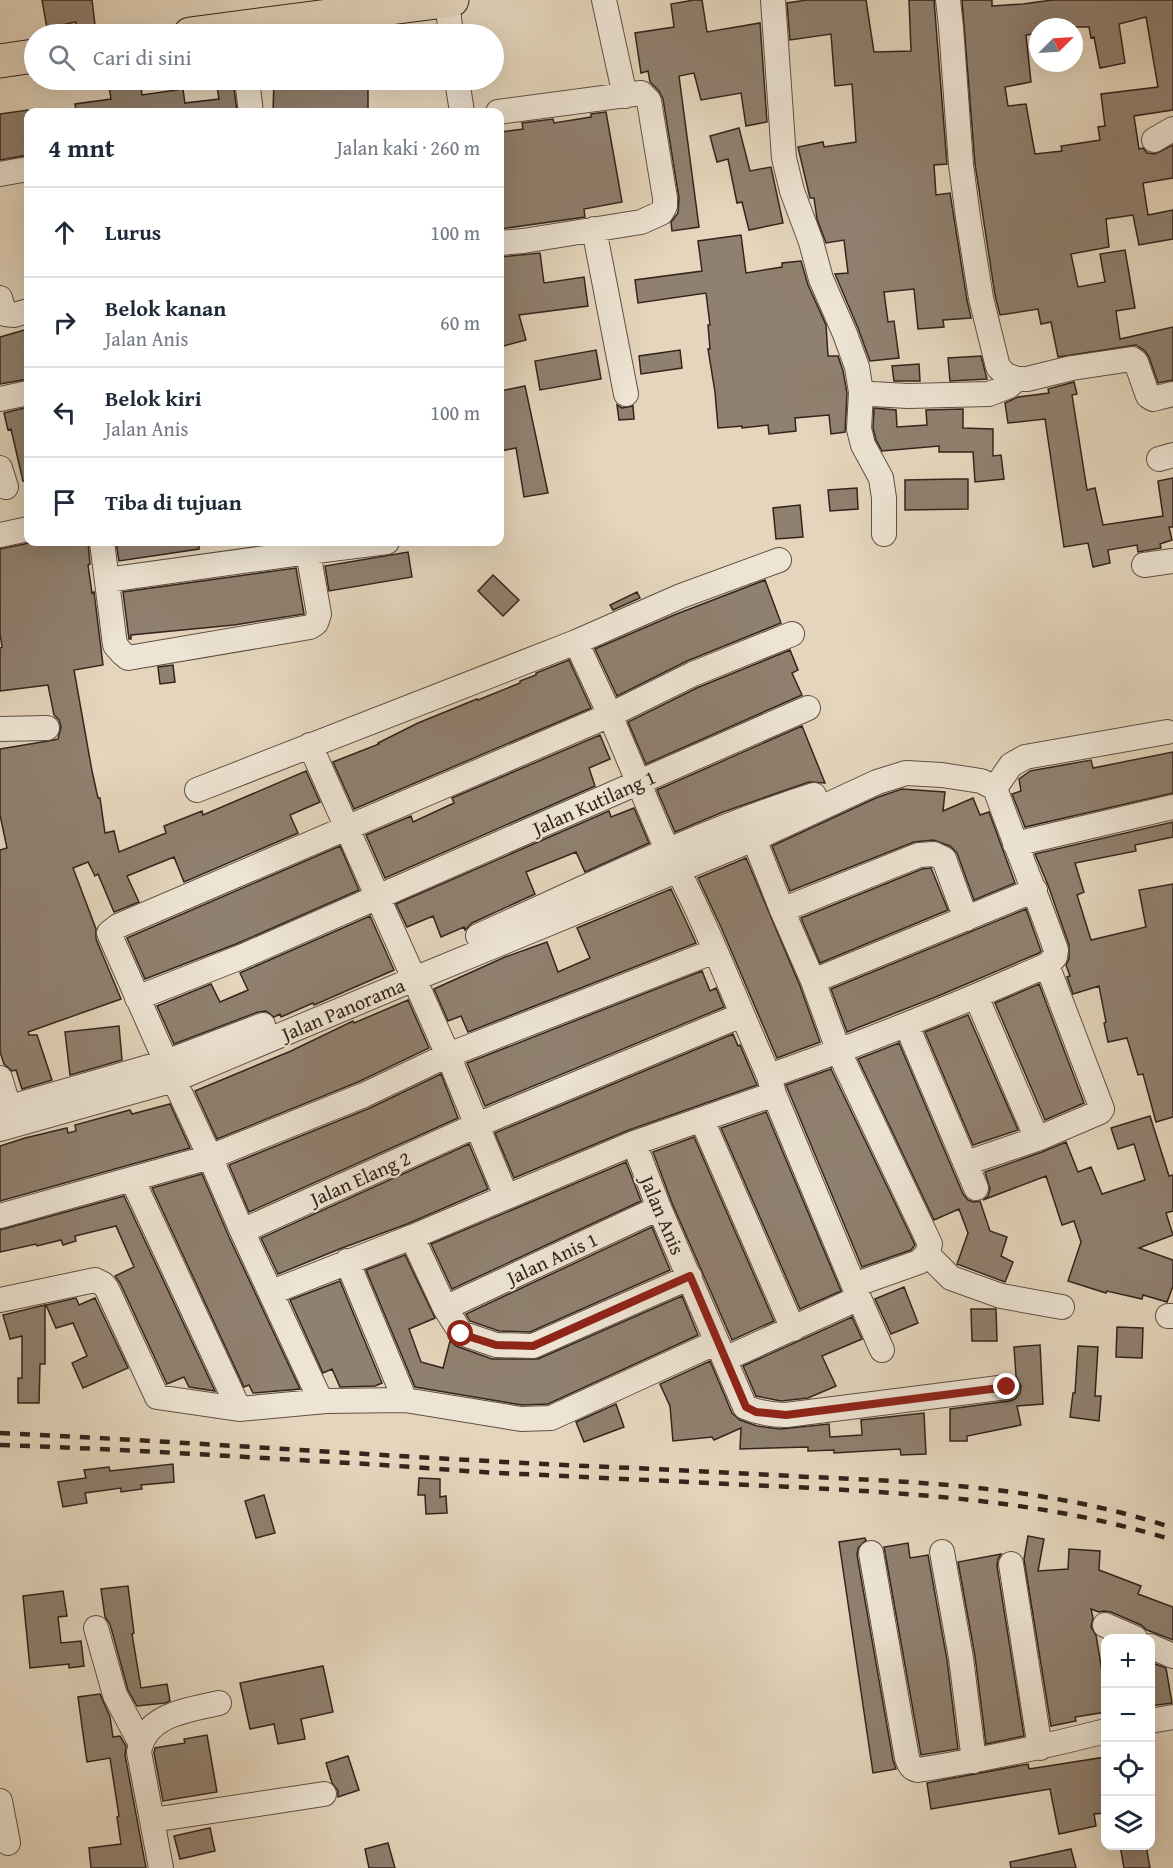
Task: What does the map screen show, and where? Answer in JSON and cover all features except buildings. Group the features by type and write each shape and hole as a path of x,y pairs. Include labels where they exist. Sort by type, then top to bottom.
{"highway":[{"path":"258,24 290,11 450,0"},
{"path":"0,61 24,57"}],"street":[{"path":"450,0 451,24"},
{"path":"604,0 625,96"},
{"path":"774,0 784,158 792,191 811,242 821,279 857,367 861,392 859,429 863,445 881,478 884,498 884,534"},
{"path":"948,0 961,165 981,298 998,368 1006,375 1017,379 1027,379 1129,358 1136,362 1148,396 1153,399 1173,394"},
{"path":"248,90 250,108"},
{"path":"459,90 461,108"},
{"path":"504,111 641,93 649,101 665,198 665,206 661,213 641,222 504,243"},
{"path":"0,174 24,170"},
{"path":"594,229 626,394"},
{"path":"1,307 8,315 24,312"},
{"path":"861,392 908,396 989,394 1009,386 1017,379"},
{"path":"0,399 24,394"},
{"path":"0,535 24,530"},
{"path":"103,546 115,645 128,658 310,627 316,623 319,614 307,547"},
{"path":"107,580 323,546"},
{"path":"197,790 576,642 681,596 779,560"},
{"path":"1144,565 1173,561"},
{"path":"326,1401 319,1397 242,1231 110,937 111,930 347,826 610,715 693,674 792,634"},
{"path":"576,642 715,951 882,1350"},
{"name":"Jalan Kutilang 1","path":"137,998 241,957 808,708"},
{"path":"0,729 47,728"},
{"path":"995,788 1011,765 1025,757 1167,732"},
{"path":"310,745 448,1055 506,1197"},
{"path":"272,1292 411,1238 634,1143 702,1120 839,1052 907,1026 1047,965 1055,957 1056,950 1035,890 1015,844 995,788 981,781 906,773 877,782 754,839 673,860"},
{"path":"673,860 768,810 814,795"},
{"path":"1015,844 1173,807"},
{"path":"0,1300 95,1280 100,1282 107,1288 157,1397 239,1409 326,1401 405,1400 521,1419 551,1418 721,1350 793,1329 856,1291 919,1262 927,1254 930,1244 839,1052 813,981 754,839"},
{"path":"782,910 919,855 934,854 944,859 966,919"},
{"name":"Jalan Panorama","path":"3,1116 170,1071 411,973 673,860"},
{"path":"813,981 1035,890"},
{"path":"0,1216 210,1156 364,1095 448,1055 715,951"},
{"path":"966,1163 1037,1139 1102,1110 1047,965"},
{"path":"976,996 1037,1139"},
{"name":"Jalan Elang 2","path":"242,1231 477,1125 742,1015"},
{"path":"907,1026 976,1188"},
{"path":"0,1078 3,1116"},
{"path":"702,1120 793,1329"},
{"name":"Jalan Anis","path":"634,1143 659,1208 746,1407 756,1412 772,1415 815,1412 1007,1387"},
{"path":"132,1179 239,1409"},
{"name":"Jalan Anis 1","path":"445,1308 659,1208"},
{"path":"411,1238 445,1308 464,1335 496,1345 528,1347 690,1276"},
{"path":"927,1254 951,1278 1001,1296 1062,1307"},
{"path":"347,1261 405,1400"},
{"path":"942,1552 961,1658 974,1761"},
{"path":"871,1553 909,1765 914,1769 974,1761 1040,1748 1101,1732"},
{"path":"1011,1564 1040,1748"},
{"path":"1104,1624 1126,1634"},
{"path":"96,1628 115,1695 140,1742"},
{"path":"1155,1648 1173,1656"},
{"path":"161,1868 139,1752 140,1742 161,1719 219,1703"},
{"path":"1155,1720 1173,1717"},
{"path":"152,1820 324,1794"},
{"path":"0,1806 8,1843"}],"railway":[{"path":"0,1433 948,1485 1084,1504 1173,1528"},
{"path":"0,1445 184,1453 482,1472 890,1493 1032,1508 1079,1516 1173,1540"}],"route":[{"path":"461,1334 496,1345 533,1346 690,1276 746,1407 756,1412 786,1415 1007,1387"}]}
